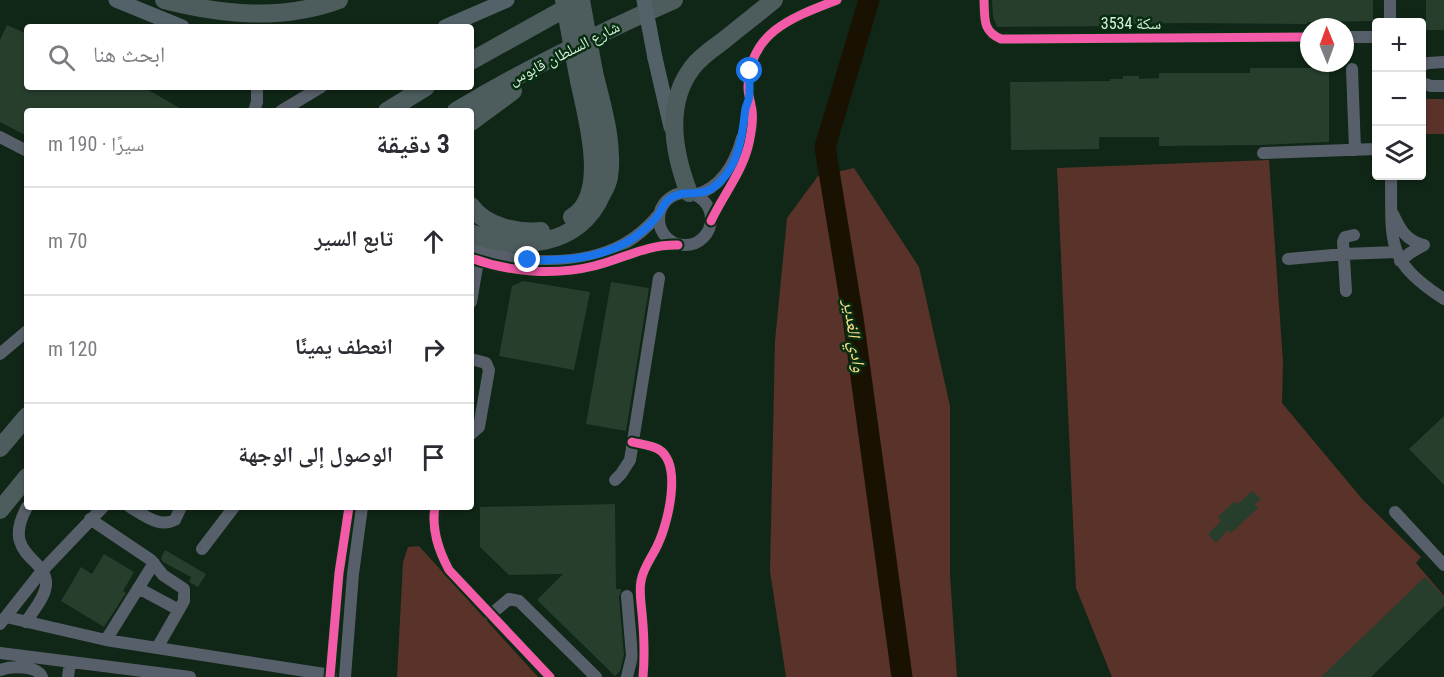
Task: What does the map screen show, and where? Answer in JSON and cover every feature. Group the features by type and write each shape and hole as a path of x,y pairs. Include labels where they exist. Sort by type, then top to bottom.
{"highway":[{"path":"164,0 195,8 242,14 286,12 322,6 339,0"},
{"path":"474,234 484,239 515,243 542,242 570,233 588,220 598,205 609,179 608,137 564,0"},
{"path":"474,59 581,0 594,165 593,182 585,202 576,215 540,232 520,231 501,226 474,208"},
{"name":"شارع السلطان قابوس","path":"461,108 522,73 674,0"},
{"path":"692,194 680,170 675,142 675,113 681,87 691,69 703,57 774,0"},
{"path":"474,120 499,100 629,20"},
{"path":"392,108 421,90"},
{"path":"0,448 24,420"},
{"path":"0,510 24,481"}],"main road":[{"path":"116,0 175,24"},
{"path":"452,24 507,0"},
{"path":"644,0 675,142"}],"street":[{"path":"475,259 519,269 561,270 595,266 652,246 691,245 703,239 723,196 738,174 748,149 752,125 749,80 757,52 778,27 797,15 837,0"},
{"name":"سكة 3534","path":"984,0 986,26 991,35 1001,39 1300,37"},
{"path":"1390,0 1390,18"},
{"path":"1354,37 1372,37"},
{"path":"1426,64 1444,62"},
{"path":"1352,72 1355,150"},
{"path":"1426,84 1444,86"},
{"path":"255,108 257,90"},
{"path":"286,108 316,90"},
{"path":"692,194 718,184 732,164 743,136 745,108 749,99"},
{"path":"0,137 24,149"},
{"path":"1263,153 1372,149"},
{"path":"1391,180 1393,244 1398,257 1418,282 1441,295"},
{"path":"678,244 672,242 663,233 659,220 661,208 670,198 682,193 701,198 709,208 711,221"},
{"path":"1288,260 1344,254 1398,257 1424,245 1412,242 1404,234 1392,211"},
{"path":"474,248 528,260 584,257 624,243 643,231 659,214"},
{"path":"1346,291 1344,239 1349,235 1354,235"},
{"path":"615,480 627,467 659,278"},
{"path":"0,354 24,334"},
{"path":"474,360 486,363 489,370 479,427 474,431"},
{"path":"632,442 659,449 667,457 672,467 666,522 659,543 644,570 640,586 645,653 643,677"},
{"path":"25,510 15,527 16,541 22,553 41,572 46,582 46,588 26,622"},
{"path":"3,621 41,572 100,510"},
{"path":"135,510 157,522 166,523 175,520 180,510"},
{"path":"202,549 232,510"},
{"path":"3,621 26,622 106,640 331,676 339,573 349,510"},
{"path":"345,677 353,574 362,510"},
{"path":"435,510 435,533 440,552 449,570 550,677"},
{"path":"1395,512 1444,565"},
{"path":"90,519 154,563 163,575 184,590 185,597 157,648"},
{"path":"106,640 154,563"},
{"path":"138,588 178,610"},
{"path":"627,596 632,656 627,677"},
{"path":"490,615 509,599 519,601 596,677"},
{"path":"7,665 70,662 190,677"},
{"path":"68,677 70,662"},
{"path":"7,665 36,670 42,677"}],"shaded area":[{"path":"1426,99 1444,99 1444,134 1426,134"},
{"path":"1269,160 1283,362 1282,403 1363,500 1421,557 1416,563 1444,596 1444,606 1363,677 1112,677 1076,588 1057,168"},
{"path":"854,168 919,267 950,406 950,575 957,677 786,677 770,571 775,341 787,218 818,176"},
{"path":"419,546 538,677 397,677 403,562 408,547"}],"building":[{"path":"992,0 1373,0 1372,21 1354,21 1354,18 1300,18 1300,24 1186,23 1133,24 1133,26 997,27 993,17"},
{"path":"1426,0 1444,0 1444,30 1426,30"},
{"path":"7,25 24,33 24,90 148,90 180,108 24,108 24,134 0,122 0,40"},
{"path":"1250,68 1300,68 1300,72 1329,72 1329,142 1159,146 1159,137 1099,137 1099,149 1011,150 1010,82 1110,81 1110,79 1123,79 1123,76 1139,76 1139,79 1159,78 1159,73 1250,73"},
{"path":"523,281 590,292 574,370 499,356 512,286"},
{"path":"611,282 649,288 626,431 586,424"},
{"path":"1444,416 1444,485 1409,449"},
{"path":"1252,491 1261,499 1255,504 1258,508 1231,533 1228,530 1216,543 1208,534 1221,521 1218,517 1235,501 1238,504"},
{"path":"615,504 616,589 621,589 619,597 624,655 620,671 615,676 537,600 563,574 509,575 480,547 480,507"},
{"path":"165,550 206,574 198,587 189,582 191,577 163,562 161,558"},
{"path":"104,554 134,572 123,591 126,593 104,627 61,601 81,567 92,574"},
{"path":"1425,577 1444,597 1444,606 1371,677 1321,677"}],"waterway":[{"name":"وادي الغدير","path":"869,0 825,147 853,318 902,677"}],"cycle path":[{"path":"711,221 739,171 747,149 753,117 748,87 750,68 756,53 776,29 790,20 837,0"},
{"path":"984,0 988,28 1001,39 1300,37"},
{"path":"474,259 501,267 532,271 563,271 594,266 656,247 678,245"},
{"path":"632,442 658,449 666,456 672,480 666,522 640,585 644,645 643,677"},
{"path":"330,677 339,573 349,510"},
{"path":"435,510 437,540 449,570 550,677"}],"route":[{"path":"528,260 577,258 614,248 643,231 670,198 682,193 695,195 718,184 728,172 743,136 745,108 749,99 750,71"}]}
